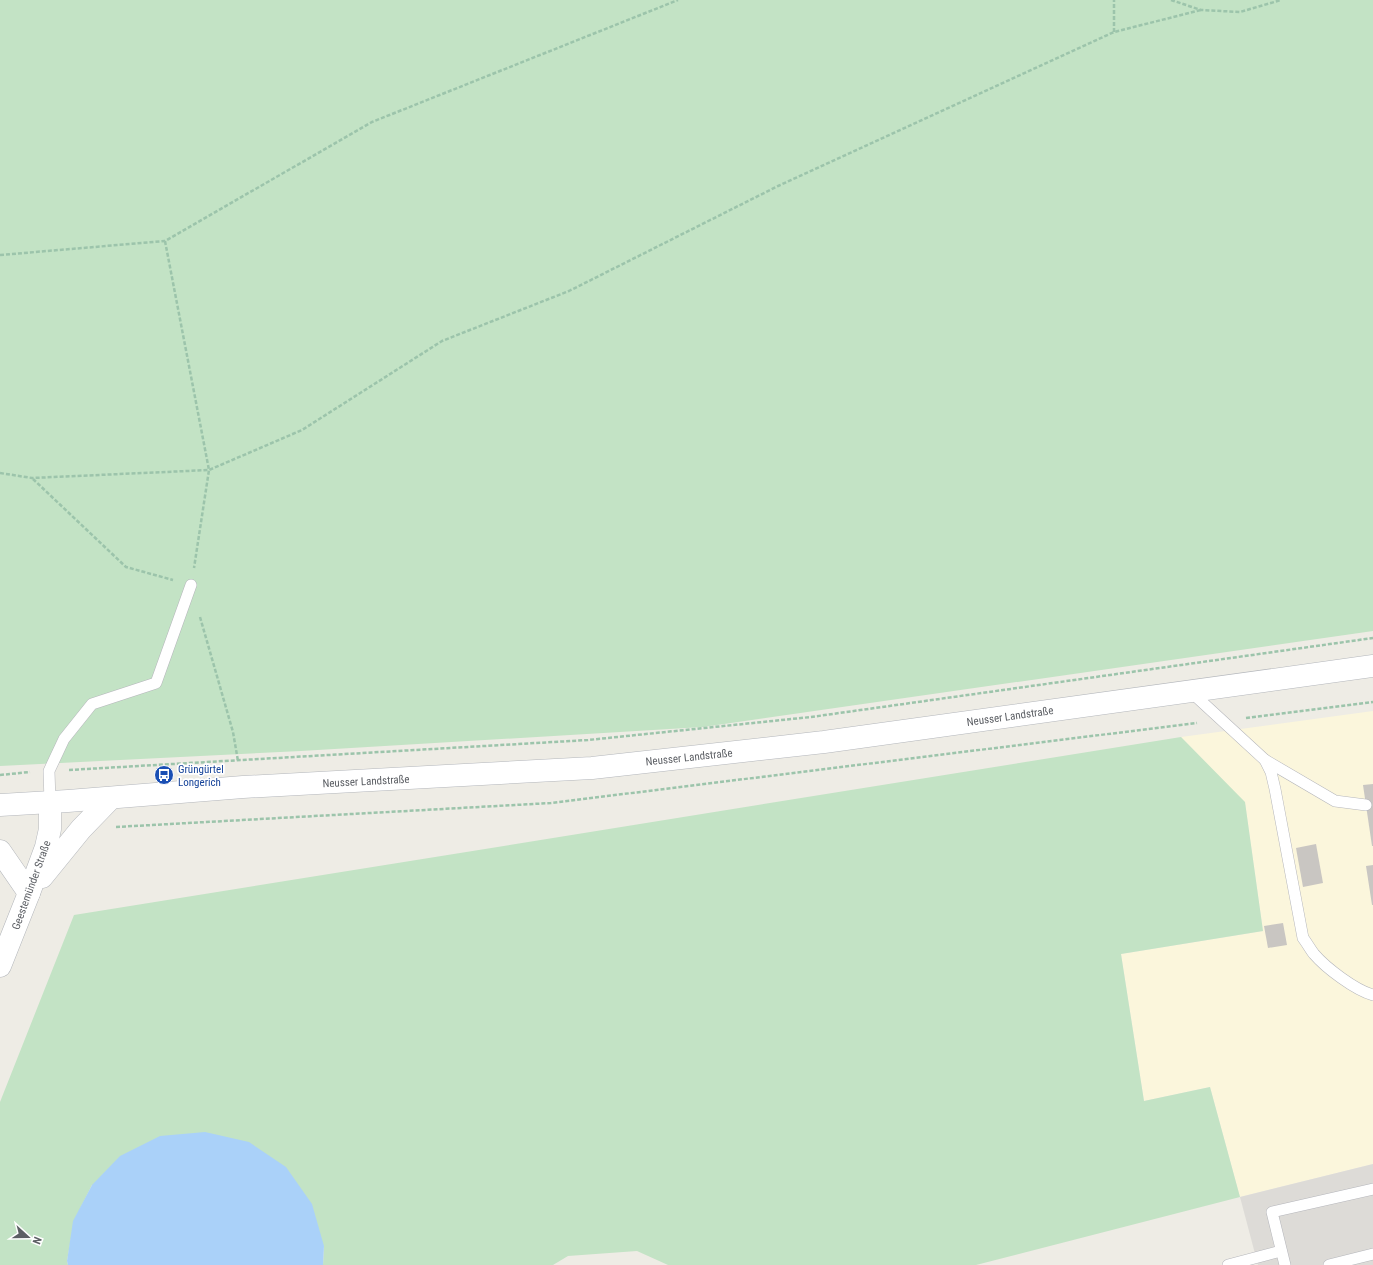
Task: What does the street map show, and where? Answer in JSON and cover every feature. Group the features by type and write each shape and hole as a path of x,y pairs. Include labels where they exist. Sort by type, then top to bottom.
{"main road":[{"name":"Neusser Landstraße","path":"0,805 111,798 243,787 592,768 824,742 1190,690 1373,666"},
{"path":"0,851 29,893 64,848 111,798"},
{"name":"Geestemünder Straße","path":"0,966 46,847 50,829 50,802"}],"lane":[{"path":"50,802 49,771 64,739 92,704 156,683 191,585"},
{"path":"1190,690 1265,760 1335,802 1366,805"},
{"path":"1265,760 1271,772 1275,789 1303,938 1314,954 1328,968 1348,982 1373,995"},
{"path":"1284,1265 1272,1212 1373,1189"},
{"path":"1228,1265 1281,1251"},
{"path":"1329,1265 1373,1254"}],"path":[{"path":"0,256 165,241 372,122 678,0"},
{"path":"1114,0 1114,32"},
{"path":"1171,0 1201,10 1240,12 1282,0"},
{"path":"0,473 32,478 209,470 302,430 442,341 569,291 778,186 1114,32 1201,10"},
{"path":"165,241 209,470 191,585 233,732 243,787"},
{"path":"32,478 126,566 191,585"},
{"path":"0,775 588,740 811,717 1373,638"}],"shaded area":[{"path":"1373,711 1373,1164 1240,1197 1210,1087 1144,1101 1121,954 1263,931 1245,803 1181,737"},
{"path":"1373,1164 1373,1265 1258,1265 1240,1197"}],"green space":[{"path":"0,0 1373,0 1373,631 703,727 301,751 0,766"},
{"path":"1181,737 1245,802 1263,931 1121,954 1144,1101 1210,1087 1240,1197 976,1265 668,1265 637,1251 568,1256 553,1265 323,1265 324,1246 92,1185 74,1221 67,1261 68,1265 0,1265 0,1102 74,915"}],"water":[{"path":"205,1132 249,1142 286,1167 312,1204 324,1246 323,1265 68,1265 67,1261 73,1221 92,1185 120,1156 160,1136"}],"building":[{"path":"1373,784 1373,846 1372,846 1363,785"},
{"path":"1316,844 1323,883 1303,887 1296,848"},
{"path":"1373,865 1373,905 1372,905 1366,866"},
{"path":"1283,923 1287,945 1268,948 1264,926"}],"place":[{"name":"Grüngürtel Longerich","path":"164,775"}]}
